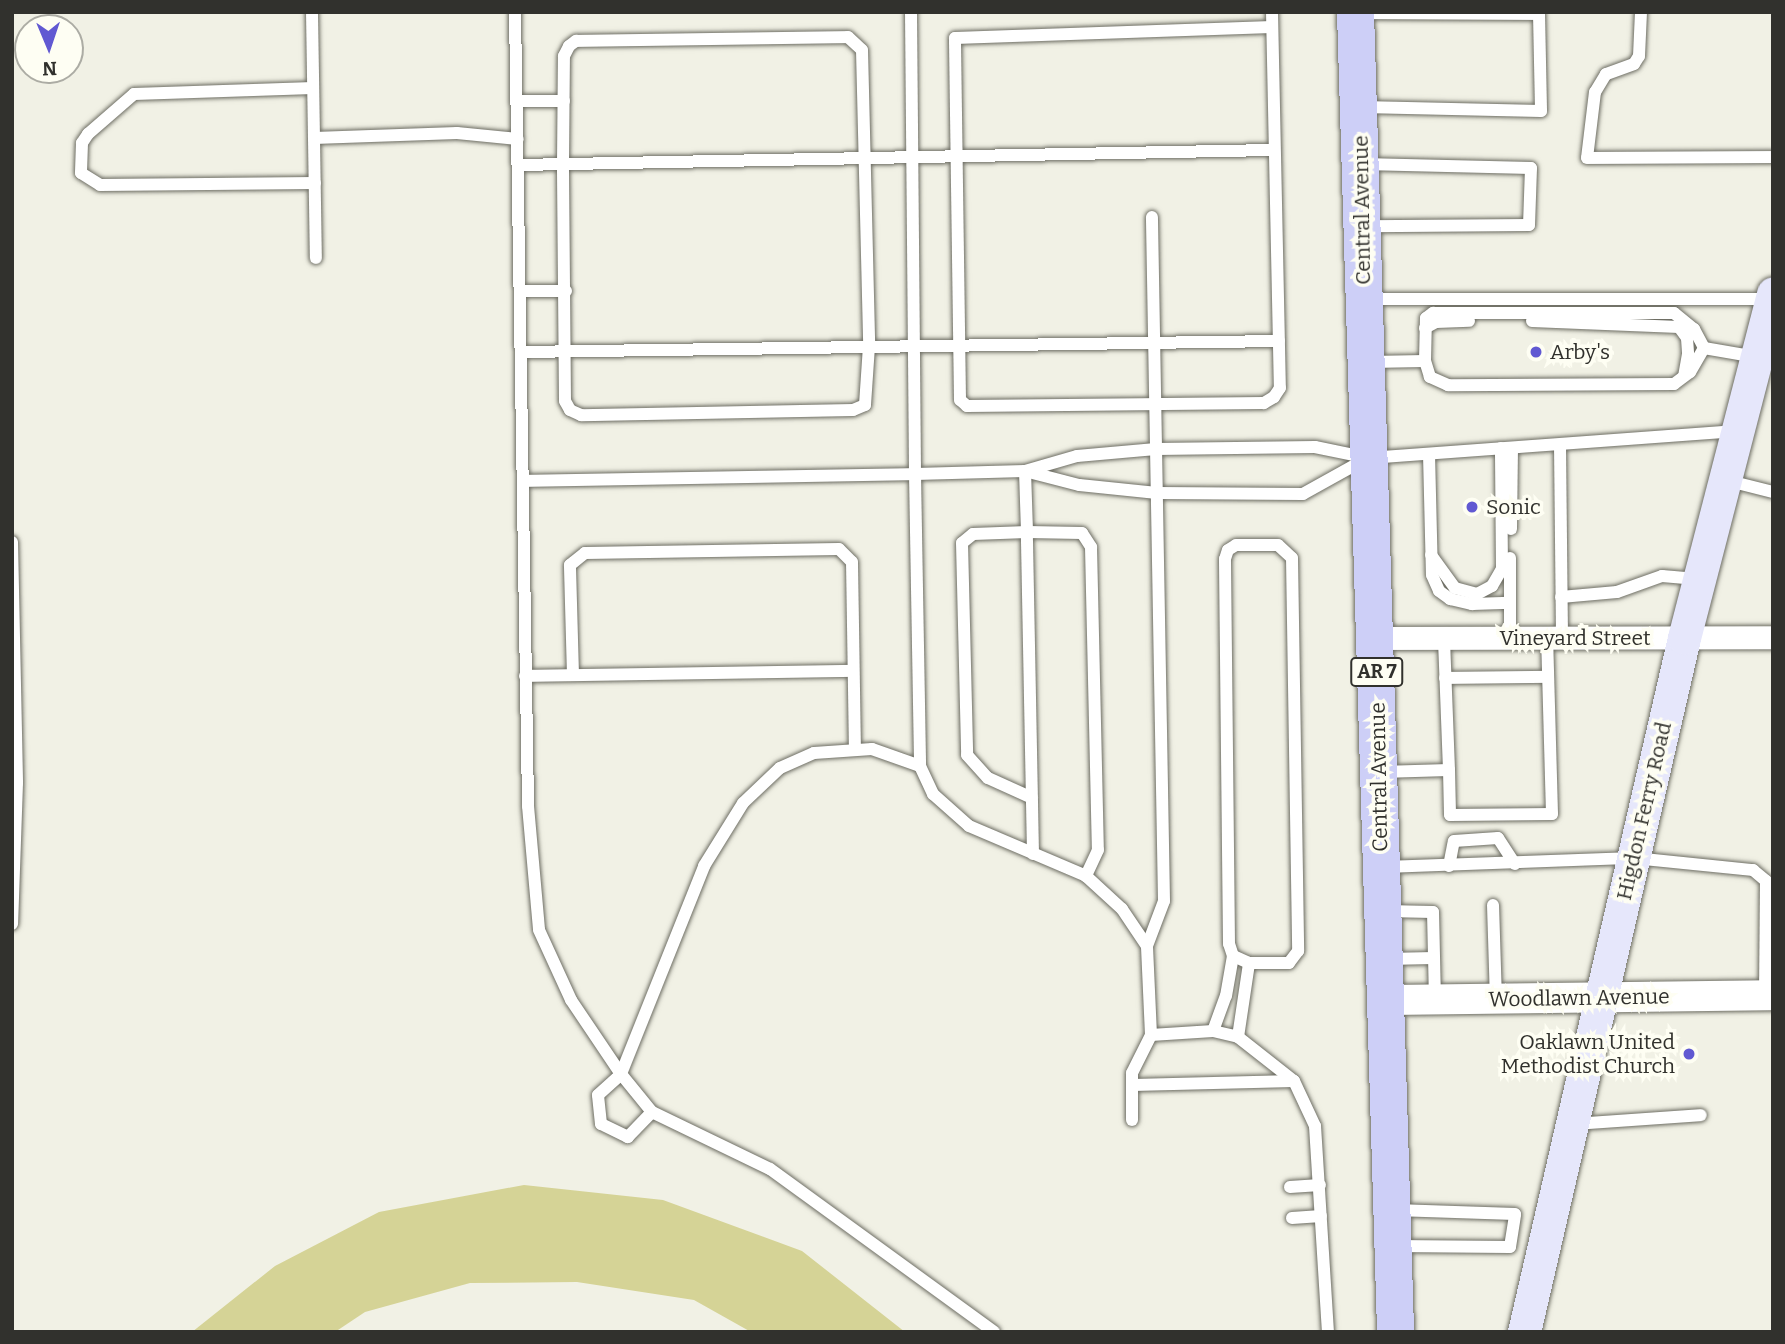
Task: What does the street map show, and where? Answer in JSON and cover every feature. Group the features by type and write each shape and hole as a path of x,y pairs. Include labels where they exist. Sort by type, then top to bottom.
{"main road":[{"name":"Central Avenue","path":"1355,13 1395,1332"},
{"name":"Higdon Ferry Road","path":"1524,1332 1684,638 1772,297"}],"street":[{"name":"Vineyard Street","path":"1376,638 1773,637"},
{"name":"Woodlawn Avenue","path":"1385,1000 1769,995"}],"lane":[{"path":"312,12 316,258"},
{"path":"515,12 530,868 539,930 571,1000 621,1074 652,1112 770,1169 994,1332"},
{"path":"911,12 911,346 920,766 933,794 969,826 1086,876 1122,909 1147,946"},
{"path":"1272,12 1280,388 1264,403 967,406 960,400 953,45 962,34 1272,27"},
{"path":"1641,12 1639,56 1634,64 1606,74 1597,84 1587,158 1773,157"},
{"path":"1355,13 1539,13 1541,111 1359,107"},
{"path":"848,37 862,50 864,159 869,346 869,397 865,405 853,410 581,415 570,410 565,401 564,56 576,41 848,37"},
{"path":"313,88 148,90 134,94 88,134 82,143 82,173 100,184 315,183"},
{"path":"517,101 564,101"},
{"path":"314,138 457,133 518,139"},
{"path":"518,165 1274,150"},
{"path":"1361,164 1531,168 1529,225 1362,226"},
{"path":"1132,1120 1132,1073 1151,1035 1147,946 1164,901 1152,217"},
{"path":"520,290 566,291"},
{"path":"1364,299 1772,297"},
{"path":"1433,313 1674,313 1694,329 1704,348 1683,379 1663,386 1448,385 1430,377 1425,362 1425,328 1426,318 1433,313"},
{"path":"1425,328 1436,322 1507,320 1679,327 1687,338 1688,354 1683,379"},
{"path":"521,352 1279,341"},
{"path":"1704,348 1756,357"},
{"path":"1366,362 1425,362"},
{"path":"524,481 1025,471 1077,456 1156,449 1315,447 1368,458 1737,430"},
{"path":"1444,638 1450,816 1552,814 1548,677 1561,597 1560,445"},
{"path":"1431,555 1455,588 1477,594 1492,586 1502,569 1506,448"},
{"path":"1506,448 1510,638"},
{"path":"1429,454 1432,575 1439,592 1450,599 1510,603"},
{"path":"1025,471 1079,485 1157,493 1303,494 1368,458"},
{"path":"1025,471 1033,854"},
{"path":"1724,480 1773,492"},
{"path":"1032,798 988,778 967,755 962,543 973,534 1082,533 1091,547 1098,850 1086,876"},
{"path":"12,542 17,783 12,924"},
{"path":"1213,1031 1226,996 1233,956 1228,944 1225,559 1236,545 1278,545 1292,558 1298,951 1289,963 1249,962 1233,956"},
{"path":"573,675 570,565 585,552 839,549 852,562 855,748"},
{"path":"1561,597 1617,592 1662,576 1699,579"},
{"path":"525,676 852,671"},
{"path":"1445,678 1548,677"},
{"path":"652,1112 628,1137 601,1125 597,1095 621,1074 704,866 743,803 780,768 814,753 855,748 872,749 920,766"},
{"path":"1378,772 1449,769"},
{"path":"1449,866 1454,841 1498,838 1515,864"},
{"path":"1381,868 1634,858 1761,874 1766,881 1769,995"},
{"path":"1493,905 1496,999"},
{"path":"1382,911 1433,912 1435,1000"},
{"path":"1384,959 1434,958"},
{"path":"1238,1037 1249,962"},
{"path":"1151,1035 1213,1031 1238,1037 1294,1081 1315,1126 1328,1332"},
{"path":"1133,1085 1294,1081"},
{"path":"1572,1124 1701,1115"},
{"path":"1290,1187 1320,1185"},
{"path":"1391,1210 1515,1214 1510,1247 1392,1246"},
{"path":"1292,1218 1321,1216"}],"shaded area":[{"path":"524,1185 663,1200 802,1251 905,1332 751,1332 694,1300 577,1282 470,1283 365,1312 335,1332 192,1332 275,1266 379,1212"}],"place":[{"name":"Arby's","path":"1536,352"},
{"name":"Sonic","path":"1472,507"},
{"name":"Oaklawn United Methodist Church","path":"1689,1054"}]}
